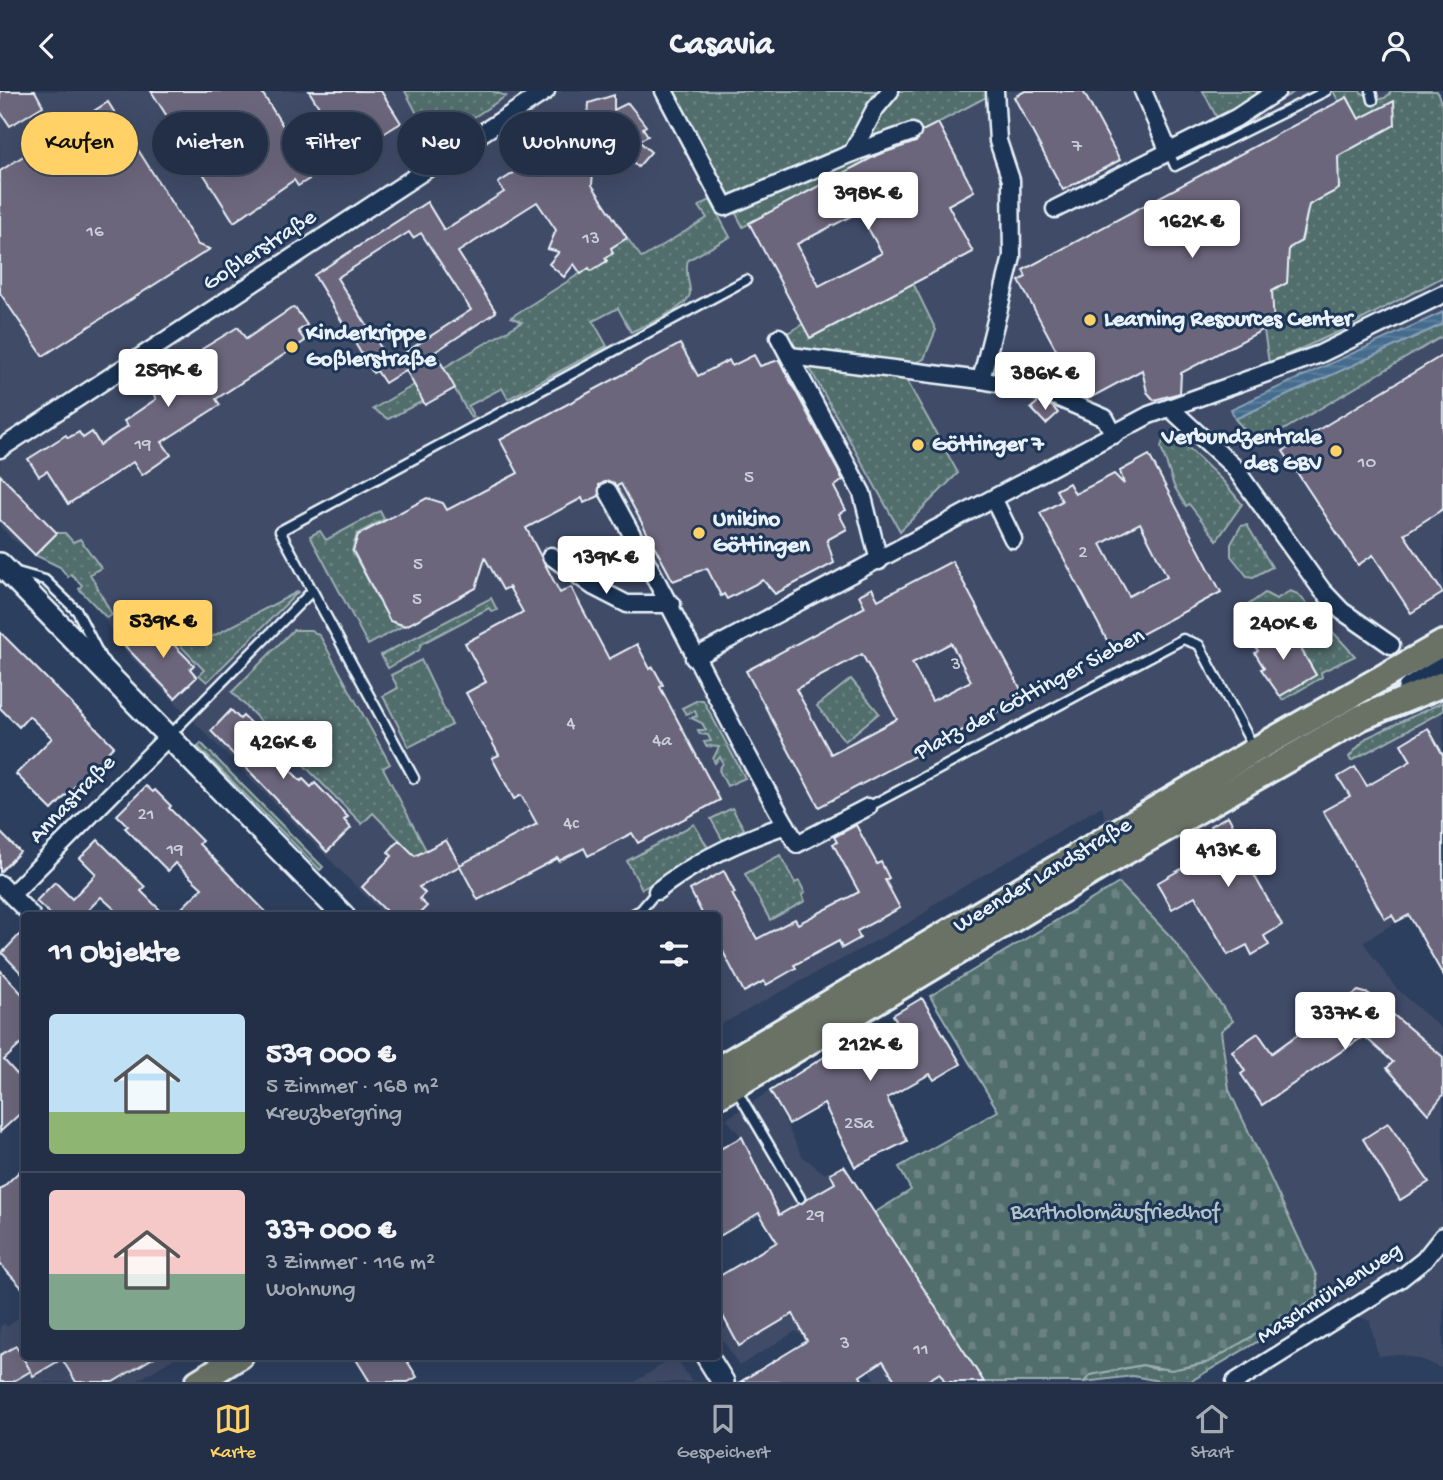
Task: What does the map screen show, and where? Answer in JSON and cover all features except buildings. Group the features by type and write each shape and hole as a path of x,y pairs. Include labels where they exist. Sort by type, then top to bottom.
{"main road":[{"name":"Weender Landstraße","path":"723,1084 1255,750 1443,643"},
{"name":"Weender Landstraße","path":"723,1084 1362,717 1443,684"},
{"path":"198,1382 231,1368"}],"street":[{"name":"Goßlerstraße","path":"0,449 546,91"},
{"path":"664,91 725,208 852,153 912,132"},
{"path":"852,153 875,110 890,91"},
{"path":"1143,91 1169,152"},
{"path":"1055,209 1236,118 1277,91"},
{"path":"981,380 1012,257 1011,180 998,141 995,95"},
{"path":"694,658 1149,415 1320,354 1443,294"},
{"path":"779,337 862,493 879,561"},
{"path":"790,356 981,380 1046,393 1105,418 1114,435"},
{"path":"1170,408 1234,467 1322,590 1342,611 1391,645"},
{"path":"608,491 672,604 694,658 786,825 756,835 674,877 657,891"},
{"path":"994,500 1013,539"},
{"path":"551,556 594,587 627,604 672,604"},
{"path":"2,567 340,912"},
{"name":"Weender Landstraße","path":"1362,717 1443,669"},
{"name":"Annastraße","path":"6,890 168,737"},
{"name":"Platz der Göttinger Sieben","path":"786,825 797,844 868,807"},
{"path":"6,890 28,912"},
{"name":"Maschmühlenweg","path":"1235,1382 1400,1279 1424,1260 1443,1235"},
{"path":"709,1360 723,1382"}],"lane":[{"path":"1169,152 1174,166 1326,91"},
{"path":"414,778 280,531 746,280"},
{"path":"168,737 312,591"},
{"name":"Platz der Göttinger Sieben","path":"868,807 1183,639 1199,645 1255,750"},
{"path":"636,912 657,891"},
{"path":"723,1084 800,1198"}],"shaded area":[{"path":"0,91 1437,91 1443,108 1443,922 1420,935 1408,915 1363,942 1395,987 1443,1030 1443,1369 1399,1354 1378,1356 1370,1321 1321,1304 1316,1275 1229,1090 1221,1031 1233,1021 1171,937 1119,883 1102,806 929,907 929,910 907,924 721,1024 721,912 381,912 124,650 103,617 79,589 82,585 71,574 68,577 60,567 13,540 0,526"},
{"path":"1443,312 1443,324 1235,419 1231,409"},
{"path":"770,1091 802,1156 825,1174 844,1164 982,1379 978,1382 876,1382 861,1354 840,1366 796,1331 739,1366 721,1337 721,1330 800,1283 780,1217 742,1137 726,1119"},
{"path":"21,1315 21,1360 171,1360 135,1382 0,1382 0,1327 4,1324 8,1327"},
{"path":"669,1360 678,1360 692,1382 635,1382"}],"green space":[{"path":"405,91 492,91 506,96 482,112 416,112"},
{"path":"671,91 992,91 990,95 743,227"},
{"path":"1203,91 1296,91 1240,123 1216,116"},
{"path":"1333,91 1359,91 1374,100 1385,98 1392,91 1437,91 1443,108 1443,277 1338,332 1269,363 1259,298 1287,283 1288,258 1272,257 1302,241 1307,214 1289,223 1324,172 1348,116 1355,112 1348,98 1339,102"},
{"path":"710,200 730,237 688,260 690,293 675,310 631,332 618,308 593,321 607,346 508,399 502,388 468,406 474,417 471,418 446,373 423,401 388,419 373,409 522,322 511,317 589,268 592,271 613,253 611,248 627,238 642,258 707,218 699,206"},
{"path":"913,283 936,330 924,359 908,366 799,351 786,334 803,324 811,338"},
{"path":"1443,324 1443,336 1258,445 1235,419"},
{"path":"808,365 906,379 958,473 900,531"},
{"path":"1175,435 1223,481 1242,504 1217,540 1189,504 1186,506 1174,486 1161,447 1163,441"},
{"path":"380,511 384,519 357,534 352,551 390,621 403,626 368,645 310,536 320,531 326,540"},
{"path":"1247,525 1272,567 1253,577 1247,576 1231,556 1231,544 1241,526"},
{"path":"57,533 65,533 73,542 80,539 101,568 90,574 112,615 107,618 79,589 82,585 71,574 68,577 60,567 35,555"},
{"path":"299,591 207,682 199,675 204,670 147,611 163,604 176,606 200,643"},
{"path":"1290,591 1298,594 1355,656 1321,672 1322,677 1283,700 1280,696 1316,675 1292,632 1272,643 1248,605 1265,593 1276,599"},
{"path":"491,598 497,610 492,612 489,608 421,644 419,650 388,668 381,655"},
{"path":"293,630 311,630 320,636 390,764 383,768 426,850 402,864 406,847 373,813 362,824 232,692"},
{"path":"421,660 452,725 409,747 383,696 398,688 391,675"},
{"path":"851,679 879,713 845,741 817,706"},
{"path":"703,700 745,778 727,786 719,770 723,763 720,757 715,763 713,759 719,747 706,746 704,742 711,741 708,735 700,734 698,730 706,730 702,723 691,718 697,716 695,711 686,714 682,708"},
{"path":"1443,702 1443,711 1351,761 1349,757 1366,738"},
{"path":"201,743 323,867 320,870 198,747"},
{"path":"732,808 744,829 723,841 711,819"},
{"path":"694,824 710,851 642,889 627,861"},
{"path":"780,855 795,883 799,881 805,893 802,895 805,901 770,920 745,874"},
{"name":"Bartholomäusfriedhof","path":"1119,883 1171,937 1233,1021 1221,1031 1229,1090 1316,1275 1318,1297 1209,1362 1171,1370 1142,1365 1090,1375 1084,1382 978,1382 982,1379 874,1213 911,1190 899,1167 998,1111 930,996"},
{"path":"1318,1297 1321,1304 1191,1381 1164,1382 1133,1376 1084,1382 1090,1375 1143,1365 1155,1369 1188,1367 1209,1362"}],"place":[{"name":"Learning Resources Center","path":"1090,320"},
{"name":"Kinderkrippe Goßlerstraße","path":"292,347"},
{"name":"Göttinger 7","path":"918,445"},
{"name":"Verbundzentrale des GBV","path":"1336,451"},
{"name":"Unikino Göttingen","path":"699,533"}]}
